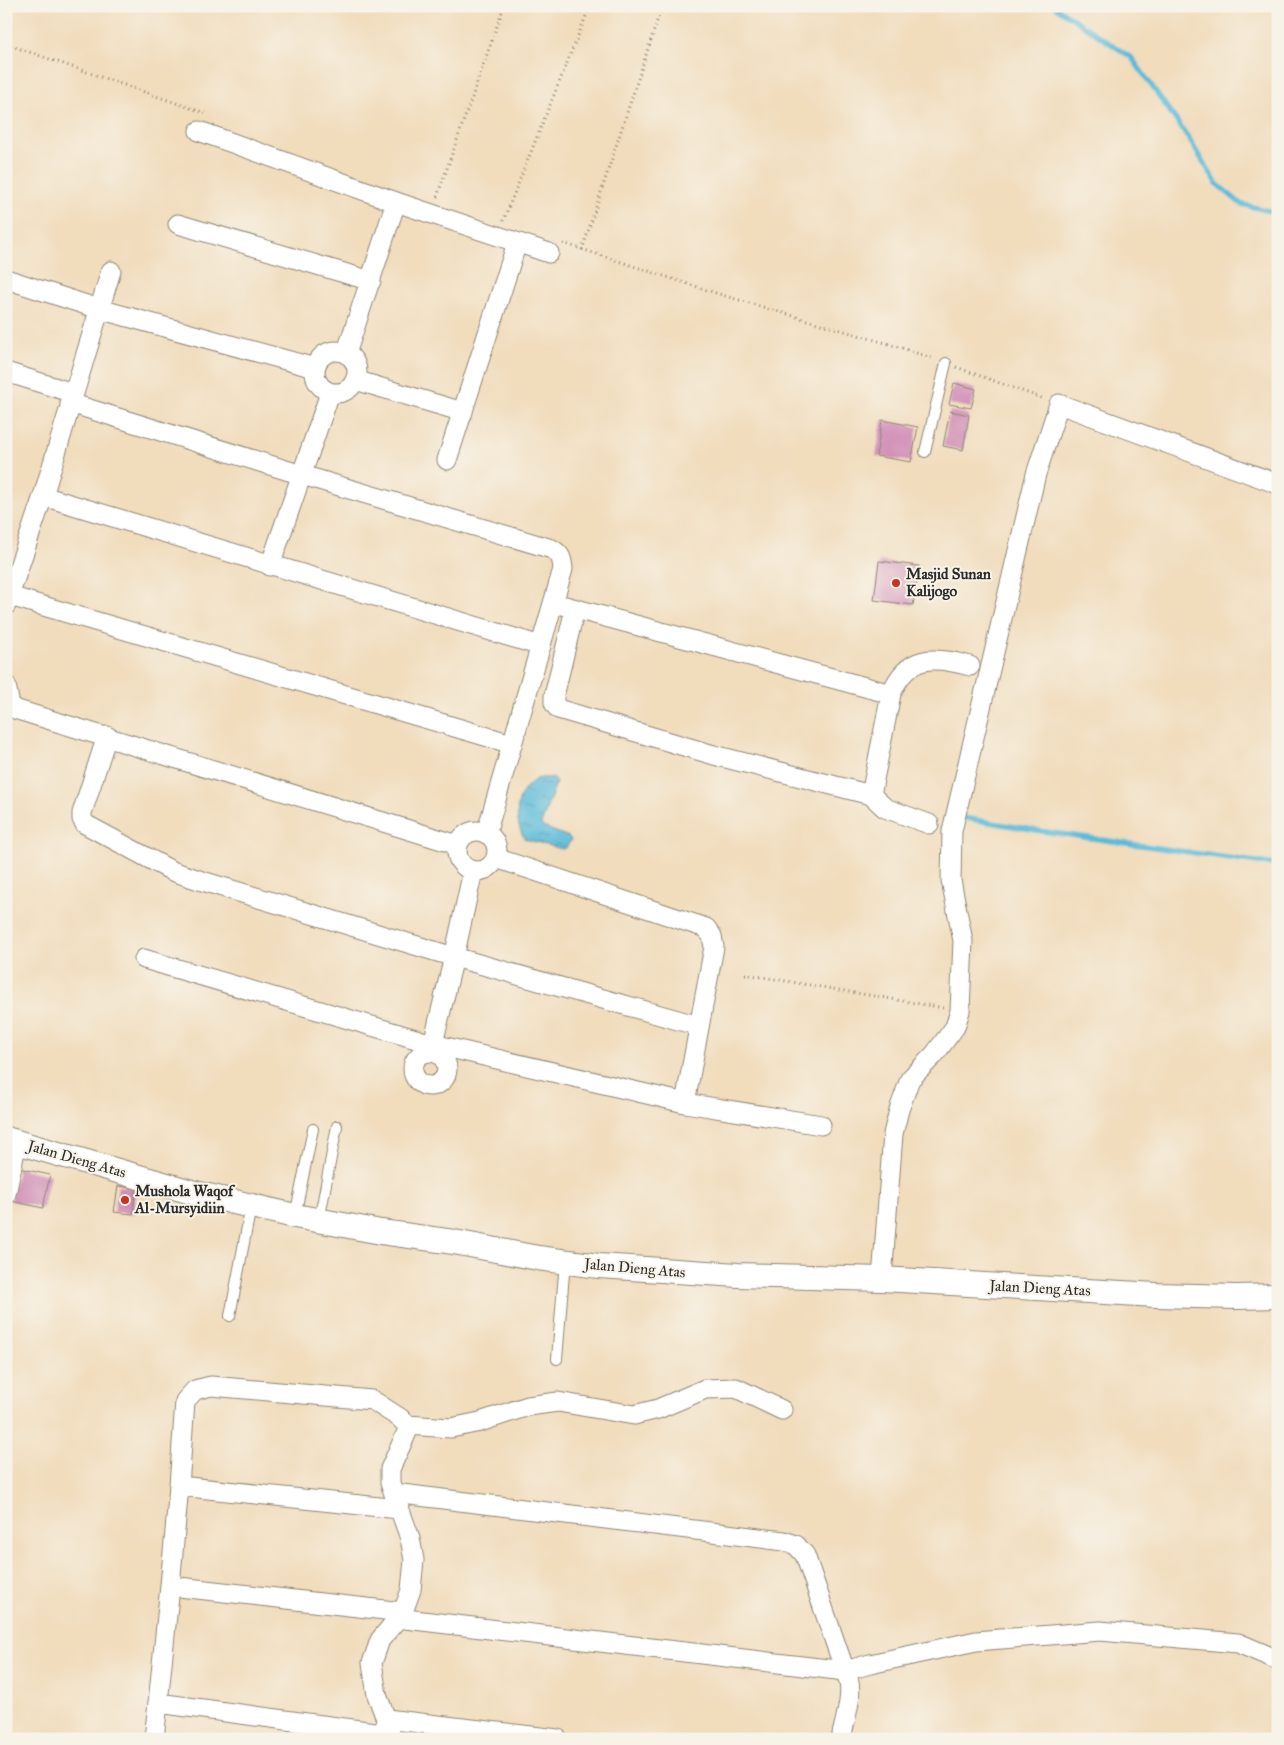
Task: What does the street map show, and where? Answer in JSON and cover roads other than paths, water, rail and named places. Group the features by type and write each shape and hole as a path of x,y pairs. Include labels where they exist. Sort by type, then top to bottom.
{"street":[{"path":"199,131 396,202 517,243 552,247"},
{"path":"346,354 396,202"},
{"path":"178,224 371,281"},
{"path":"447,460 517,243"},
{"path":"111,271 43,496 7,599 512,744"},
{"path":"6,279 99,309 315,368"},
{"path":"340,352 346,354 354,363 356,368 355,380 352,386 342,392 330,393 324,390 316,380 315,368 317,362 327,353 340,352"},
{"path":"6,372 72,398 302,475 552,549 559,553 563,569 486,834"},
{"path":"355,380 463,412"},
{"path":"270,566 330,393"},
{"path":"882,1279 892,1134 910,1079 934,1055 955,1027 960,1010 963,941 951,880 952,831 1036,474 1059,404 1278,484"},
{"path":"43,496 270,566 541,646"},
{"path":"554,603 892,694"},
{"path":"576,609 554,696 554,703 558,709 714,755 871,795 885,808 929,824"},
{"path":"871,795 896,682 908,668 921,661 934,659 970,666"},
{"path":"6,684 9,692 7,708 107,736 458,845"},
{"path":"107,736 82,813 82,819 85,824 172,871 454,957 699,1026"},
{"path":"473,832 486,834 494,842 496,858 484,870 467,868 458,858 458,845 461,839 473,832"},
{"path":"496,858 706,928 712,936 714,947 685,1103"},
{"path":"432,1048 473,870"},
{"path":"144,958 432,1048 685,1103 821,1125"},
{"path":"6,1194 11,1140"},
{"name":"Jalan Dieng Atas","path":"11,1140 195,1193 295,1216 565,1262 683,1272 882,1279 1156,1294 1238,1297 1278,1296"},
{"path":"154,1739 170,1586 185,1402 195,1390 212,1386 372,1400 400,1418 406,1425 408,1432 390,1469 390,1483 410,1538 414,1560 411,1590 400,1615 380,1640 372,1662 377,1695 389,1730"},
{"path":"406,1425 451,1428 480,1422 528,1406 558,1402 634,1415 658,1409 705,1389 736,1388 782,1410"},
{"path":"179,1486 396,1501 784,1541 796,1545 805,1555 845,1671 849,1677 851,1689 841,1739"},
{"path":"170,1586 845,1671 976,1641 1100,1631 1238,1643 1278,1660"},
{"path":"158,1703 389,1730 558,1739"}],"lane":[{"path":"925,452 946,363"},
{"path":"319,1221 337,1126"},
{"path":"295,1216 313,1129"},
{"path":"230,1316 251,1206"},
{"path":"557,1359 565,1262"}],"water":[{"path":"554,778 556,783 541,824 543,827 569,837 571,840 566,848 562,849 525,839 517,816 519,800 528,786 537,779"}],"waterway":[{"path":"1054,6 1132,58 1185,133 1217,184 1241,204 1278,213"},
{"path":"965,818 1041,831 1278,865"}],"place":[{"name":"Masjid Sunan Kalijogo","path":"896,583"},
{"name":"Mushola Waqof Al-Mursyidiin","path":"125,1200"}]}
